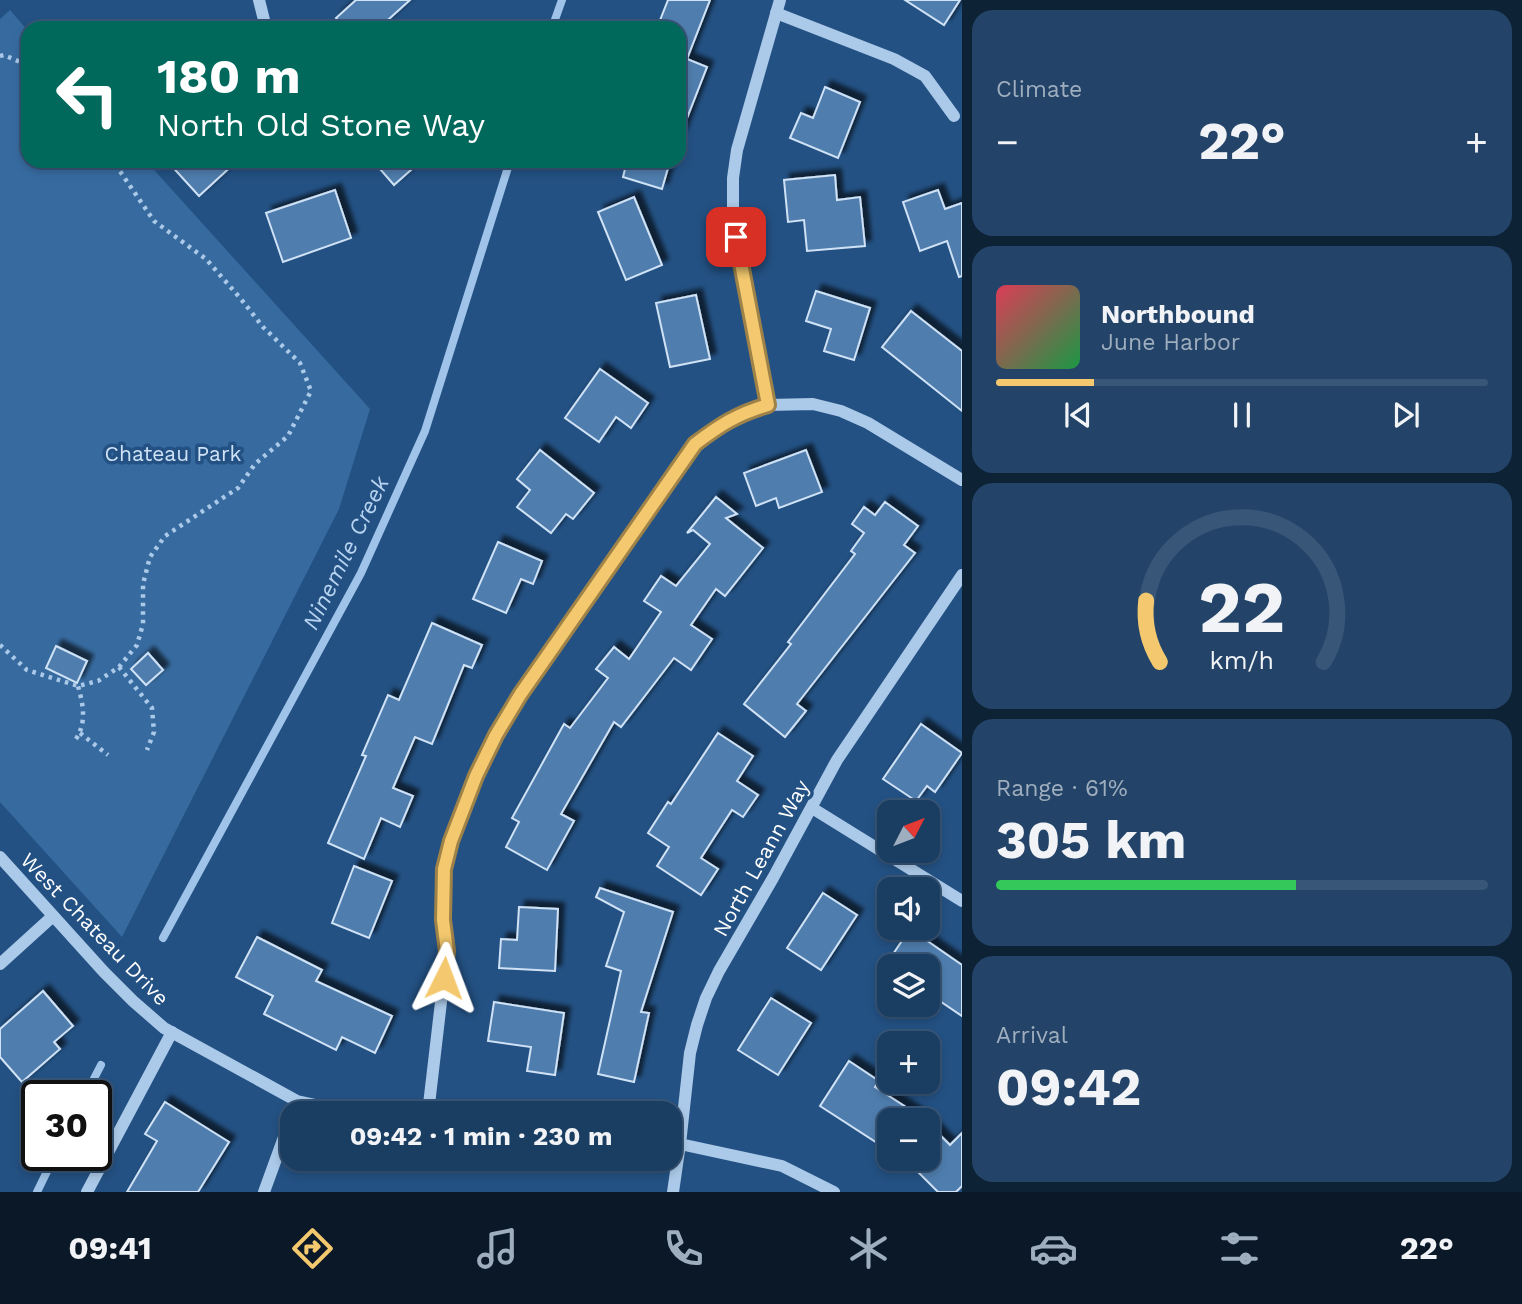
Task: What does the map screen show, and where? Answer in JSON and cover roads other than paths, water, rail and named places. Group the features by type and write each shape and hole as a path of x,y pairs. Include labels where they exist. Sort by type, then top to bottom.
{"street":[{"path":"259,0 264,21"},
{"path":"768,405 736,237 733,178 739,141 778,6 925,76 954,116"},
{"path":"429,1101 447,951 443,920 444,869 451,841 476,776 520,695 695,444 721,424 754,409 768,405 813,404 841,411 868,423 962,480"},
{"name":"North Leann Way","path":"682,1101 697,1025 719,971 774,878 837,760 962,575"},
{"path":"811,808 962,901"},
{"name":"West Chateau Drive","path":"0,857 133,1001 164,1028 280,1101"},
{"path":"0,964 53,916"},
{"path":"87,1192 172,1032"},
{"path":"682,1145 782,1166 834,1192"},
{"path":"264,1192 280,1148"},
{"name":"North Leann Way","path":"673,1192 674,1171"}],"waterway":[{"name":"Ninemile Creek","path":"554,21 562,0"},
{"name":"Ninemile Creek","path":"163,938 361,573 425,431 508,168"},
{"name":"Ninemile Creek","path":"93,1080 101,1065"},
{"name":"Ninemile Creek","path":"37,1192 47,1171"}],"park label":[{"name":"Chateau Park","path":"173,453"}]}
